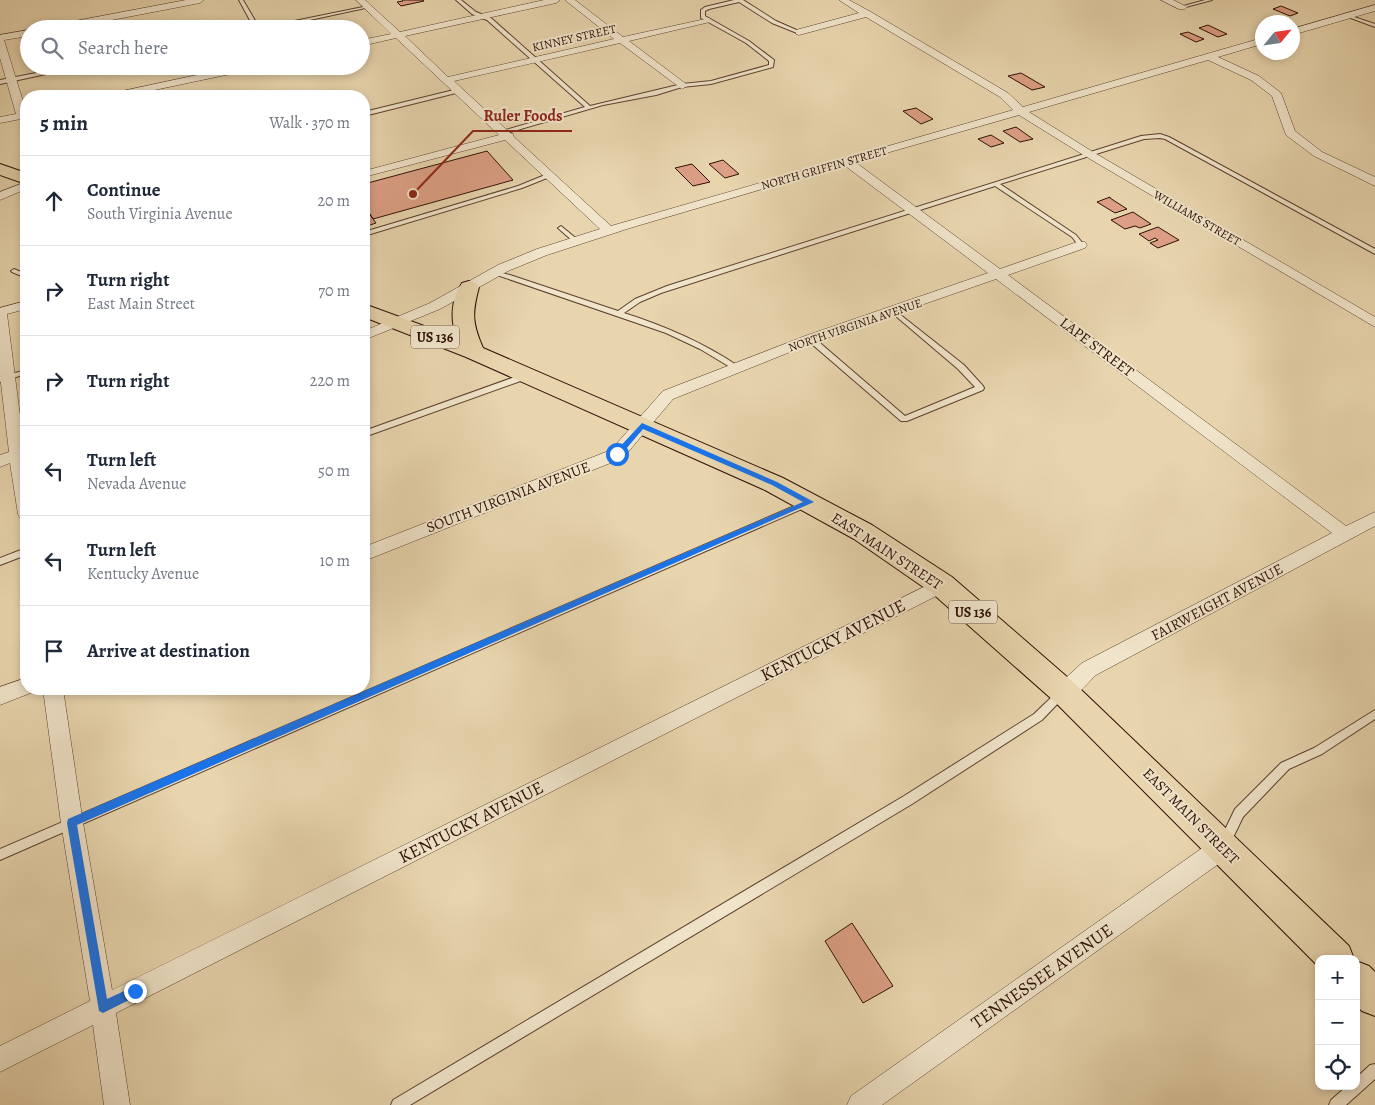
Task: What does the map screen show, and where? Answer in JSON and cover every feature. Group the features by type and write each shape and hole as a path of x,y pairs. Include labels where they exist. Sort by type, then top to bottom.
{"main road":[{"path":"0,169 20,177"},
{"path":"469,287 461,316 463,329 474,352"},
{"name":"EAST MAIN STREET","path":"370,312 474,352 774,484 863,532 942,585 1064,692 1332,955"},
{"path":"1360,983 1375,997"}],"street":[{"path":"96,20 200,0"},
{"path":"370,41 556,0"},
{"path":"569,0 682,86"},
{"name":"WILLIAMS STREET","path":"844,0 1004,94 1020,111 1089,154 1375,323"},
{"path":"1165,0 1182,7"},
{"path":"364,3 609,231"},
{"path":"1360,3 1375,8"},
{"path":"1300,30 1375,8"},
{"path":"799,32 868,14"},
{"name":"KINNEY STREET","path":"446,80 707,20"},
{"path":"0,38 20,35"},
{"path":"0,42 5,81 20,108"},
{"name":"NORTH GRIFFIN STREET","path":"370,333 435,306 494,273 542,252 1255,43"},
{"path":"1208,56 1255,78 1277,94 1290,133 1311,149 1375,182"},
{"path":"141,90 212,75"},
{"path":"0,120 20,116"},
{"path":"370,172 506,134"},
{"name":"LAPE STREET","path":"847,162 1345,534"},
{"path":"0,196 20,187"},
{"name":"NORTH VIRGINIA AVENUE","path":"642,426 668,394 810,339 1081,245"},
{"path":"20,307 0,313 4,379 20,446"},
{"name":"SOUTH VIRGINIA AVENUE","path":"370,552 617,454 642,426"},
{"path":"0,461 20,455"},
{"name":"FAIRWEIGHT AVENUE","path":"1064,692 1089,670 1375,518"},
{"name":"KENTUCKY AVENUE","path":"0,1060 942,585"},
{"path":"0,696 20,688"},
{"path":"54,695 72,823 118,1105"},
{"name":"TENNESSEE AVENUE","path":"860,1105 1223,848"}],"lane":[{"path":"241,0 253,20"},
{"path":"458,0 474,13 489,19 589,108"},
{"path":"506,134 589,108 682,86 711,82 771,66 772,63 765,54 707,20 703,17 703,10 740,0 774,22 799,32"},
{"path":"1182,7 1210,0"},
{"path":"306,20 364,3"},
{"path":"1350,16 1375,26"},
{"path":"5,81 35,75"},
{"path":"370,112 458,90"},
{"path":"620,313 628,306 685,283 1143,137 1160,136 1375,252"},
{"path":"370,232 520,187 550,175"},
{"path":"997,185 1074,236 1081,245"},
{"path":"561,228 576,241"},
{"path":"14,272 20,274"},
{"path":"494,273 520,280 595,307 620,313 688,339 714,352 735,368"},
{"path":"810,339 904,419 980,388 961,367 893,311"},
{"path":"4,379 20,374"},
{"path":"370,432 526,376"},
{"path":"370,693 810,502"},
{"path":"0,562 20,554"},
{"path":"398,1105 908,800 1038,717 1064,692"},
{"path":"0,855 366,695"},
{"path":"1223,848 1239,813 1285,766 1318,751 1375,714"},
{"path":"1336,1105 1375,1070"}],"building":[{"path":"402,0 424,1 401,6 397,2"},
{"path":"1281,6 1298,13 1288,15 1273,9"},
{"path":"1208,25 1227,34 1218,37 1199,28"},
{"path":"1188,32 1204,39 1196,42 1180,34"},
{"path":"1021,73 1045,87 1032,90 1008,76"},
{"path":"916,108 933,119 921,124 903,111"},
{"path":"1016,127 1033,139 1020,142 1003,131"},
{"path":"991,135 1004,143 991,147 978,139"},
{"path":"487,151 513,180 373,219 370,214 370,182"},
{"path":"723,160 739,174 725,178 709,164"},
{"path":"692,164 710,182 693,186 675,168"},
{"path":"1110,197 1127,209 1115,213 1097,202"},
{"path":"1133,212 1151,224 1140,228 1135,226 1125,229 1111,220"},
{"path":"370,214 376,223 370,225"},
{"path":"1158,227 1179,240 1158,248 1150,243 1158,240 1155,238 1149,241 1139,234"},
{"path":"852,923 893,986 863,1003 825,941"}],"place":[{"name":"Ruler Foods","path":"413,194"}],"route":[{"path":"135,991 103,1007 72,823 810,502 774,484 642,426 617,454"}]}
